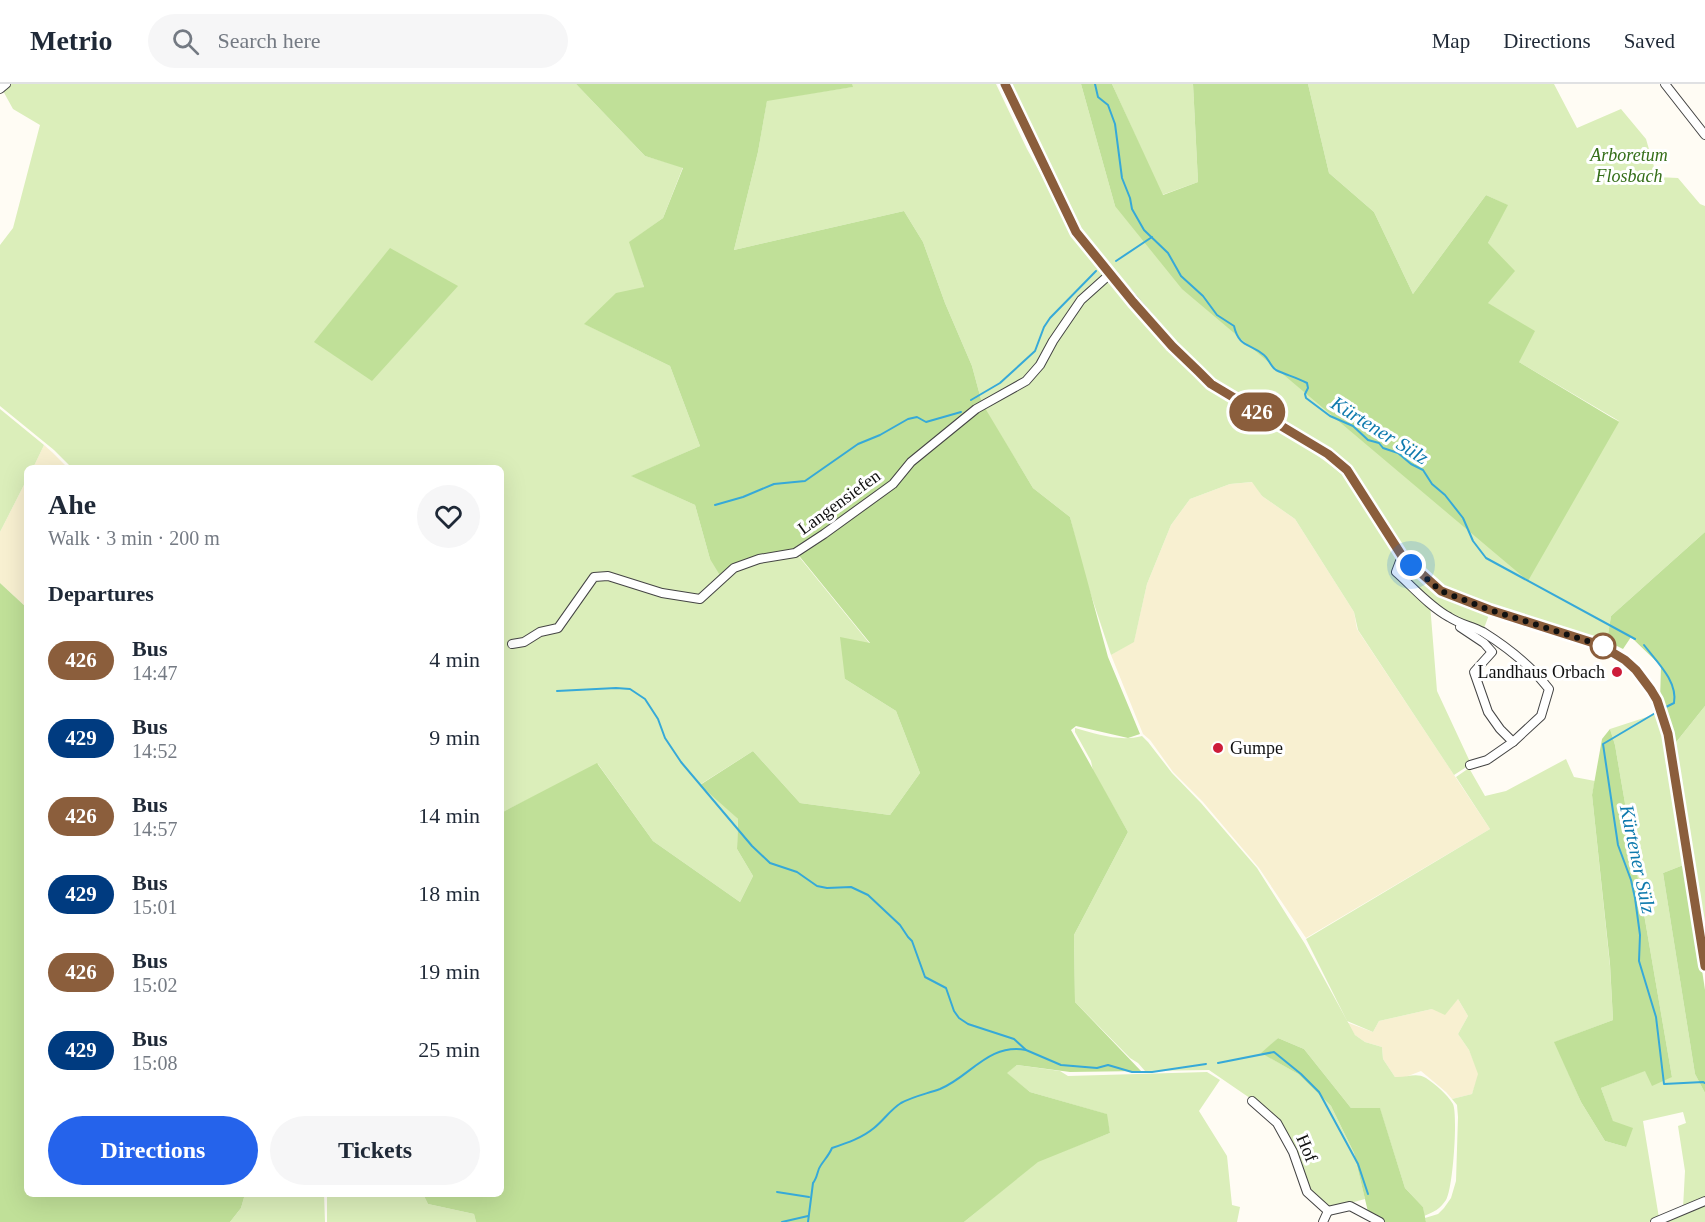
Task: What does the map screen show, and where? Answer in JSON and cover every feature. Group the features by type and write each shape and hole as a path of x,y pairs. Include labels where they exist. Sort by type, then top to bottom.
{"main road":[{"path":"1005,84 1076,232 1172,346 1211,384 1328,454 1347,470 1402,556 1441,591 1490,610 1600,645 1636,670 1657,700 1664,717 1676,777 1705,966"}],"street":[{"path":"0,89 6,84"},
{"path":"1665,84 1705,135"},
{"name":"Langensiefen","path":"512,644 524,642 540,632 558,628 594,577 608,576 662,593 700,599 734,568 759,559 795,553 893,484 910,462 976,409 1026,381 1040,364 1082,300 1110,274"},
{"path":"1402,556 1396,572 1448,617 1484,643 1491,652 1474,672 1488,712 1513,742"},
{"path":"1448,617 1482,632 1504,647 1550,689 1541,716 1513,742 1487,760 1470,765"},
{"name":"Hof","path":"1252,1101 1277,1123 1293,1152 1307,1192 1328,1212"},
{"path":"1655,1222 1705,1201"},
{"path":"1323,1222 1328,1212 1350,1206 1380,1222"}],"shaded area":[{"path":"44,445 65,465 34,465"},
{"path":"1253,482 1262,496 1295,519 1354,612 1357,629 1490,829 1306,938 1259,868 1203,802 1173,772 1143,734 1111,655 1134,641 1147,584 1171,525 1190,499 1230,484"},
{"path":"24,485 24,605 0,583 0,532"},
{"path":"1458,999 1468,1016 1458,1034 1469,1050 1479,1074 1472,1094 1452,1099 1421,1071 1403,1078 1395,1077 1383,1059 1382,1047 1365,1042 1355,1035 1346,1022 1373,1032 1379,1021 1432,1009"}],"green space":[{"path":"9,84 576,84 645,156 683,167 663,218 630,242 644,287 585,324 670,366 700,446 632,476 695,505 710,559 734,570 796,553 870,644 845,679 896,711 920,773 890,815 800,803 753,751 701,784 738,819 737,849 753,876 740,902 653,841 598,764 504,811 504,465 69,465 0,406 0,245 13,228 40,125 13,109 2,89"},
{"path":"576,84 852,84 853,87 767,101 758,152 734,250 904,211 923,242 945,303 972,366 982,403 1033,488 1070,517 1108,657 1140,734 1128,738 1076,726 1071,730 1128,832 1074,935 1075,1002 1141,1071 1070,1072 1017,1065 1007,1073 1030,1092 1107,1114 1110,1133 1038,1162 964,1222 476,1222 474,1214 428,1204 424,1197 504,1197 504,811 597,763 653,841 740,902 753,876 737,849 738,819 700,785 753,751 800,803 890,815 920,773 896,711 845,679 840,637 870,643 796,552 759,557 721,577 710,559 695,505 631,476 700,446 670,366 584,324 616,293 644,287 629,242 663,218 683,168 645,156"},
{"path":"852,84 996,84 1027,149 1074,234 1107,275 1080,299 1025,380 982,403 972,366 945,303 923,242 904,211 734,250 758,152 767,100 852,87"},
{"name":"Arboretum Flosbach","path":"1009,84 1081,84 1115,206 1619,421 1519,362 1488,303 1488,243 1507,205 1486,195 1413,294 1374,212 1329,173 1308,84 1554,84 1577,128 1621,109 1646,139 1657,177 1678,178 1700,204 1705,206 1705,532 1611,616 1607,641 1442,590 1403,555 1348,469 1213,382 1172,344 1079,230"},
{"path":"1081,84 1112,84 1163,195 1198,182 1193,84 1308,84 1329,173 1374,212 1413,294 1486,195 1508,205 1488,243 1515,271 1488,303 1535,331 1519,362 1619,422 1528,581 1182,289 1115,206"},
{"path":"1112,84 1193,84 1198,182 1162,195"},
{"path":"390,248 458,286 372,381 314,342"},
{"path":"1109,277 1143,320 1207,388 1309,449 1342,474 1401,556 1395,571 1430,604 1437,691 1471,764 1454,775 1358,630 1354,612 1295,519 1262,496 1252,482 1230,484 1190,499 1171,525 1147,584 1134,642 1111,655 1084,574 1070,517 1033,488 983,406 1026,383 1083,302"},
{"path":"0,409 44,445 34,465 24,465 24,485 0,532"},
{"path":"1705,532 1705,706 1673,746 1660,700 1661,666 1631,637 1623,649 1607,641 1611,616"},
{"path":"1400,562 1490,612 1483,631 1449,616 1397,572"},
{"path":"0,583 24,605 24,1197 244,1197 241,1208 230,1222 0,1222"},
{"path":"1705,706 1705,940 1673,746"},
{"path":"1659,713 1686,864 1663,873 1695,1074 1705,1093 1705,1199 1683,1208 1685,1171 1678,1126 1686,1123 1683,1112 1643,1121 1659,1218 1649,1222 1426,1222 1425,1218 1438,1214 1444,1208 1451,1198 1456,1181 1458,1117 1457,1105 1452,1099 1472,1094 1478,1074 1469,1050 1458,1034 1468,1016 1458,999 1445,1015 1432,1009 1379,1021 1373,1032 1347,1021 1306,939 1490,829 1456,777 1469,768 1485,796 1506,791 1566,759 1574,777 1595,781 1592,795 1610,966 1613,1020 1555,1042 1581,1102 1605,1141 1626,1147 1613,1122 1601,1088 1646,1070 1672,1077 1615,745 1610,729"},
{"path":"1075,728 1116,738 1142,736 1257,868 1305,944 1355,1035 1365,1042 1382,1047 1383,1059 1395,1077 1422,1076 1437,1086 1453,1104 1455,1136 1449,1193 1446,1200 1434,1212 1424,1216 1423,1207 1405,1188 1380,1109 1351,1108 1304,1049 1278,1038 1262,1053 1298,1074 1331,1106 1354,1153 1365,1199 1328,1209 1308,1189 1294,1151 1260,1105 1209,1070 1145,1071 1075,1002 1074,935 1128,832 1093,771 1091,761"},
{"path":"1610,729 1615,745 1672,1077 1652,1086 1645,1071 1601,1088 1613,1121 1633,1128 1626,1147 1605,1141 1581,1102 1554,1042 1613,1020 1610,964 1592,795 1602,739"},
{"path":"1686,864 1705,990 1705,1093 1695,1074 1663,873"},
{"path":"1278,1038 1304,1049 1351,1108 1380,1108 1405,1188 1423,1207 1426,1222 1382,1222 1369,1216 1354,1153 1331,1106 1298,1074 1261,1053"},
{"path":"1017,1065 1060,1071 1068,1076 1207,1072 1220,1080 1199,1111 1227,1156 1232,1205 1240,1207 1237,1222 964,1222 1038,1161 1110,1133 1106,1114 1030,1092 1006,1073"},
{"path":"244,1197 324,1197 325,1222 230,1222 241,1208"},
{"path":"327,1197 424,1197 428,1204 474,1214 476,1222 327,1222"},
{"path":"1705,1203 1705,1222 1662,1222"}],"waterway":[{"name":"Kürtener Sülz","path":"1095,84 1098,97 1108,105 1115,124 1122,178 1132,209 1144,230 1168,253 1181,276 1203,296 1217,315 1234,326 1242,342 1264,355 1276,370 1307,383 1306,398 1330,416 1353,426 1368,440 1398,453 1423,470 1432,484 1445,495 1463,518 1473,541 1486,558 1635,639"},
{"path":"1116,261 1152,237"},
{"path":"971,400 1000,383 1035,351 1050,318 1096,271"},
{"path":"715,505 743,497 774,484 805,481 858,444 908,419 917,417 926,422 961,412"},
{"name":"Kürtener Sülz","path":"1644,645 1665,672 1673,687 1674,703 1662,709"},
{"path":"557,691 630,689 645,699 658,719 665,738 681,762 752,846 770,863 797,872 817,886 851,887 868,895 900,925 912,941 925,977 946,988 954,1011 968,1024 1014,1039 1026,1050 1061,1065 1097,1068 1108,1065 1132,1072 1152,1072 1206,1064"},
{"name":"Kürtener Sülz","path":"1657,712 1603,744 1618,845 1635,898 1640,935 1639,961 1656,1017 1664,1084 1705,1083"},
{"path":"808,1222 813,1183 832,1148 864,1135 901,1103 951,1084 990,1056 1001,1051 1026,1050"},
{"path":"1218,1063 1274,1052 1301,1074 1319,1092 1358,1164 1368,1194"},
{"path":"777,1192 809,1197"},
{"path":"782,1222 808,1216"}],"bus line":[{"name":"426","path":"1005,84 1076,232 1172,346 1211,384 1328,454 1347,470 1402,556 1441,591 1490,610 1600,645 1625,660 1644,679 1657,700 1668,734 1705,966"}],"place":[{"name":"Landhaus Orbach","path":"1617,672"},
{"name":"Gumpe","path":"1218,748"}],"route":[{"path":"1411,565 1441,591 1490,610 1603,646"}]}
